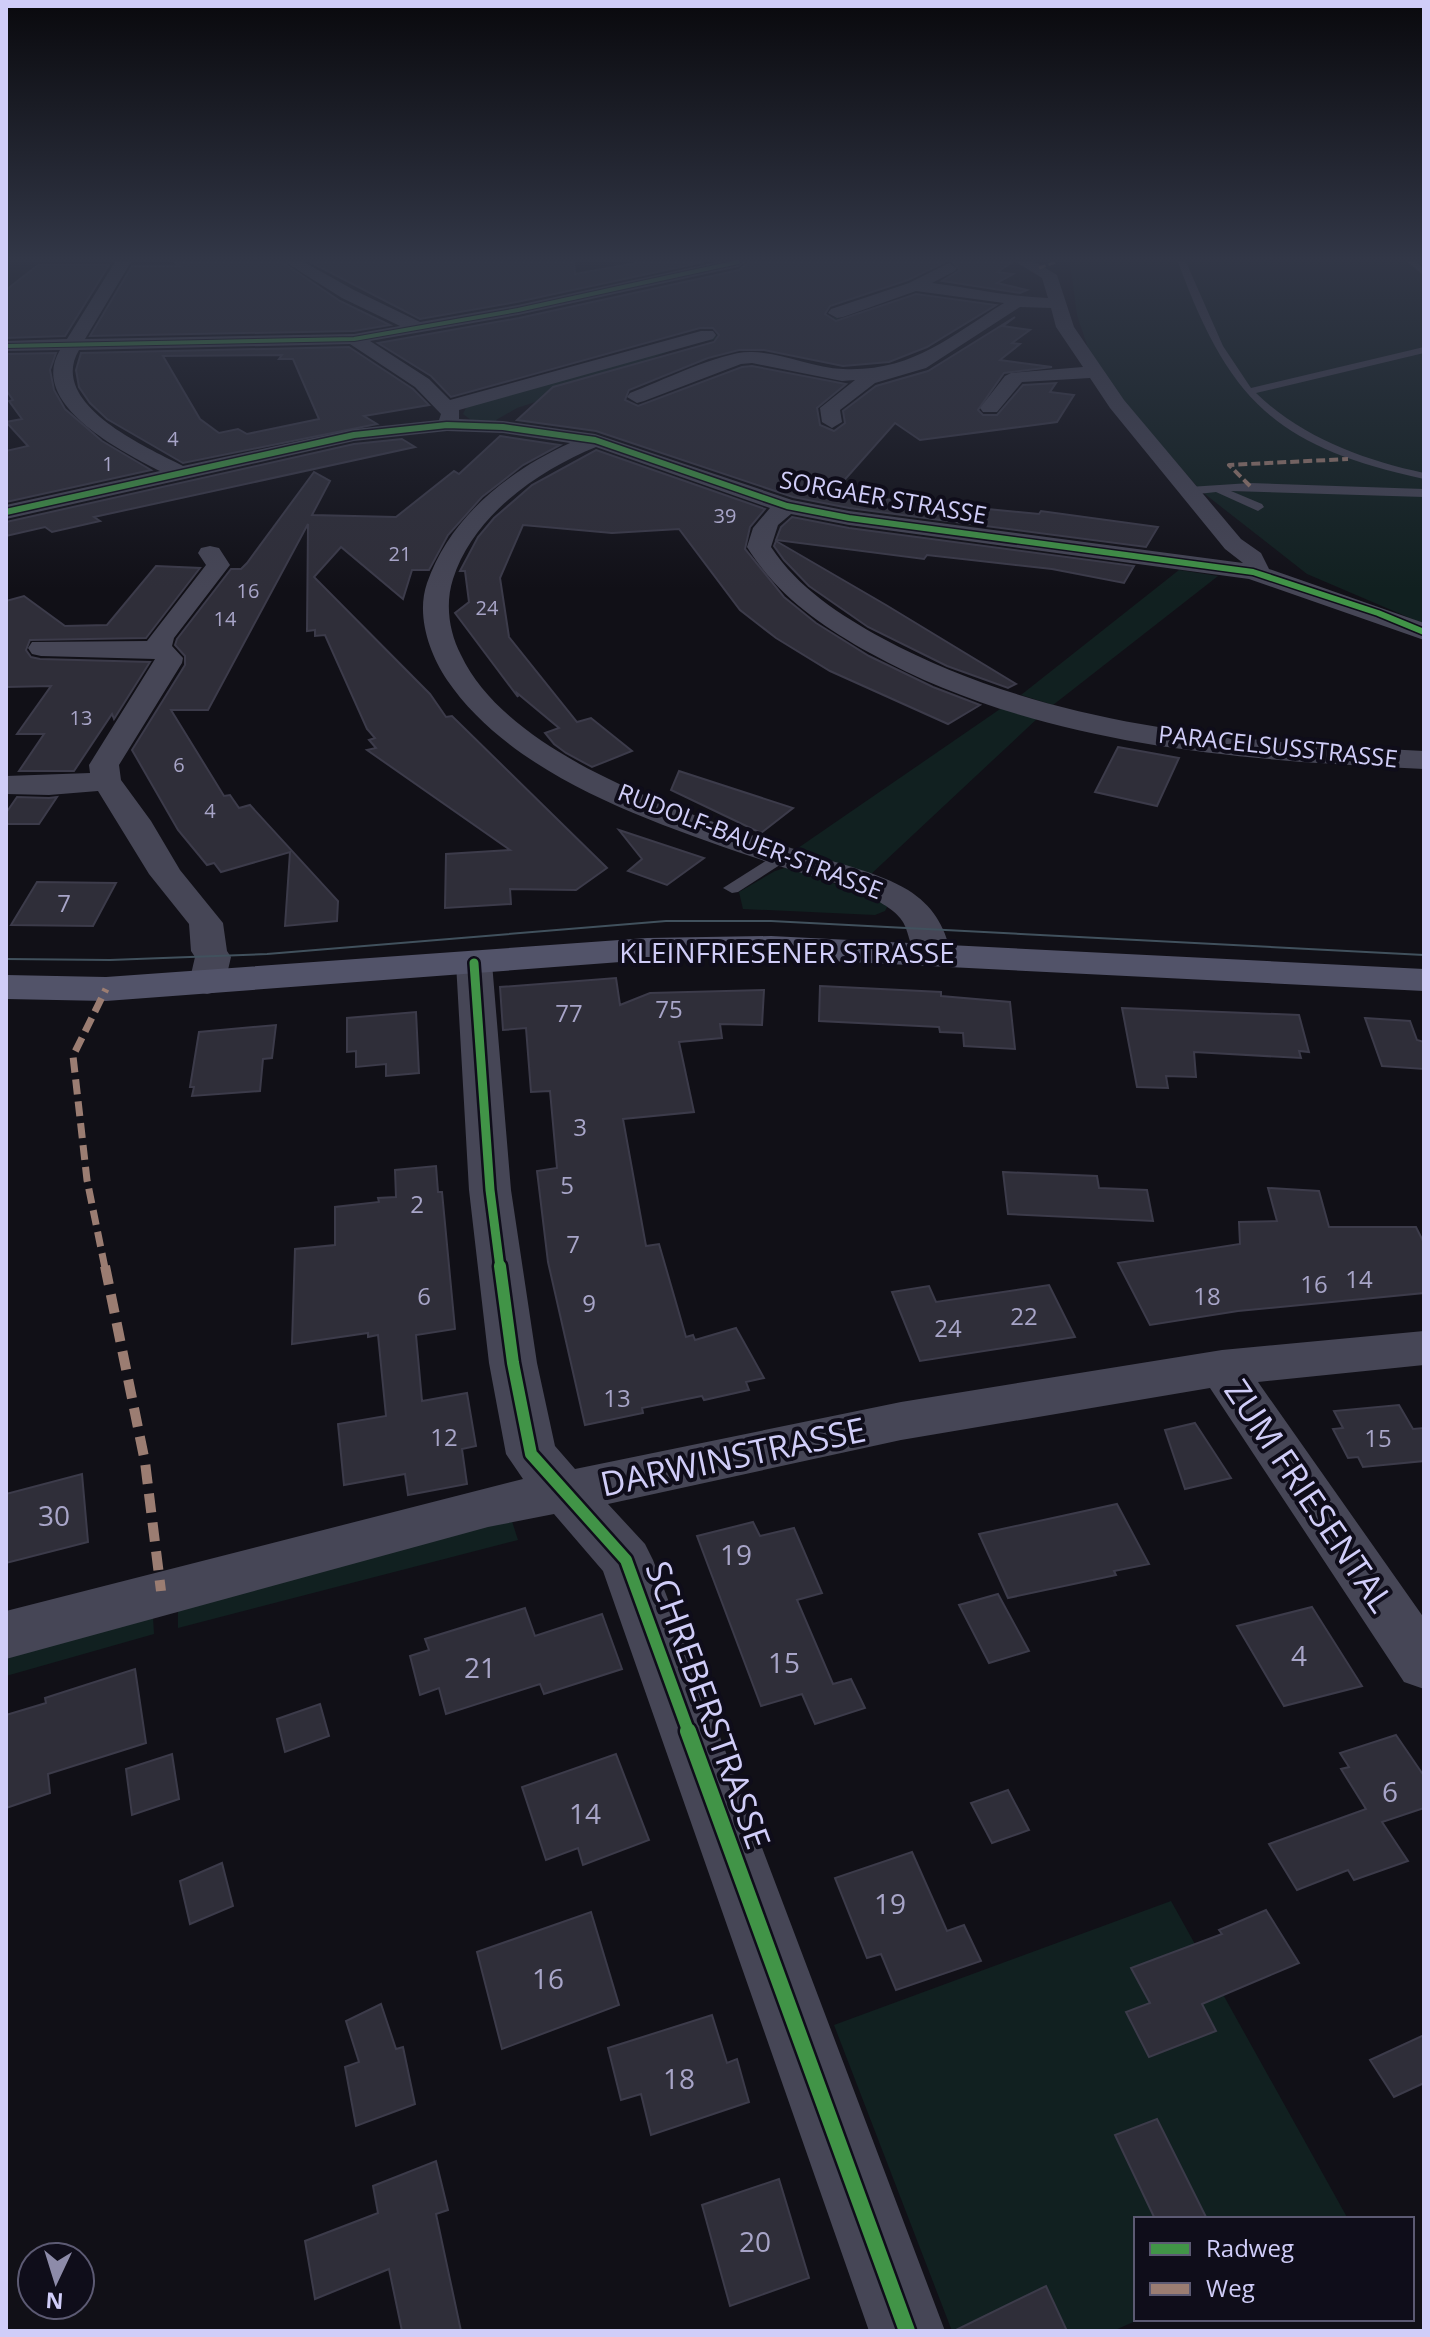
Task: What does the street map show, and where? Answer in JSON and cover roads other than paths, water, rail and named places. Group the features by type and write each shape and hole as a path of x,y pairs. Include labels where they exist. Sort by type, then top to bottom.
{"street":[{"path":"62,371 70,400 83,415 179,473"},
{"path":"404,371 422,383 447,416 591,371"},
{"path":"637,397 705,371"},
{"path":"822,371 842,375 888,372"},
{"path":"832,422 830,408 868,379 892,371"},
{"path":"990,408 1012,380 1018,377 1095,372 1126,416 1233,544 1252,558 1258,567 1253,572"},
{"name":"SORGAER STRASSE","path":"6,512 447,416 595,440 787,506 917,530 1253,572 1378,613 1424,632"},
{"name":"RUDOLF-BAUER-STRASSE","path":"595,440 575,447 516,486 493,503 458,537 437,582 434,619 438,637 459,680 502,723 536,751 652,809 885,891 917,910 925,922 933,953"},
{"name":"PARACELSUSSTRASSE","path":"787,506 771,516 762,530 759,547 789,586 817,610 876,648 958,683 1077,720 1194,742 1299,754 1424,760"},
{"path":"160,649 161,637 218,565 210,553"},
{"path":"41,648 160,649 169,658 104,765 106,781 135,821 166,874 206,923 209,951 213,957 207,983"},
{"path":"6,785 49,786 106,781"},
{"name":"KLEINFRIESENER STRASSE","path":"6,987 106,989 647,949 771,947 1424,980"},
{"name":"SCHREBERSTRASSE","path":"474,963 490,1190 513,1363 531,1454 626,1560 907,2331"},
{"name":"DARWINSTRASSE","path":"6,1635 488,1506 568,1492 901,1421 1222,1368 1424,1348"},
{"name":"ZUM FRIESENTAL","path":"1222,1368 1424,1664"}],"lane":[{"path":"1235,371 1249,392 1294,427 1362,459 1424,476"},
{"path":"1249,392 1336,371"},
{"path":"1189,491 1250,486 1424,493"},
{"path":"1216,489 1258,507"},
{"path":"732,888 783,855"}],"tram line":[{"path":"6,959 110,960 267,954 666,921 771,921 1424,955"}]}
